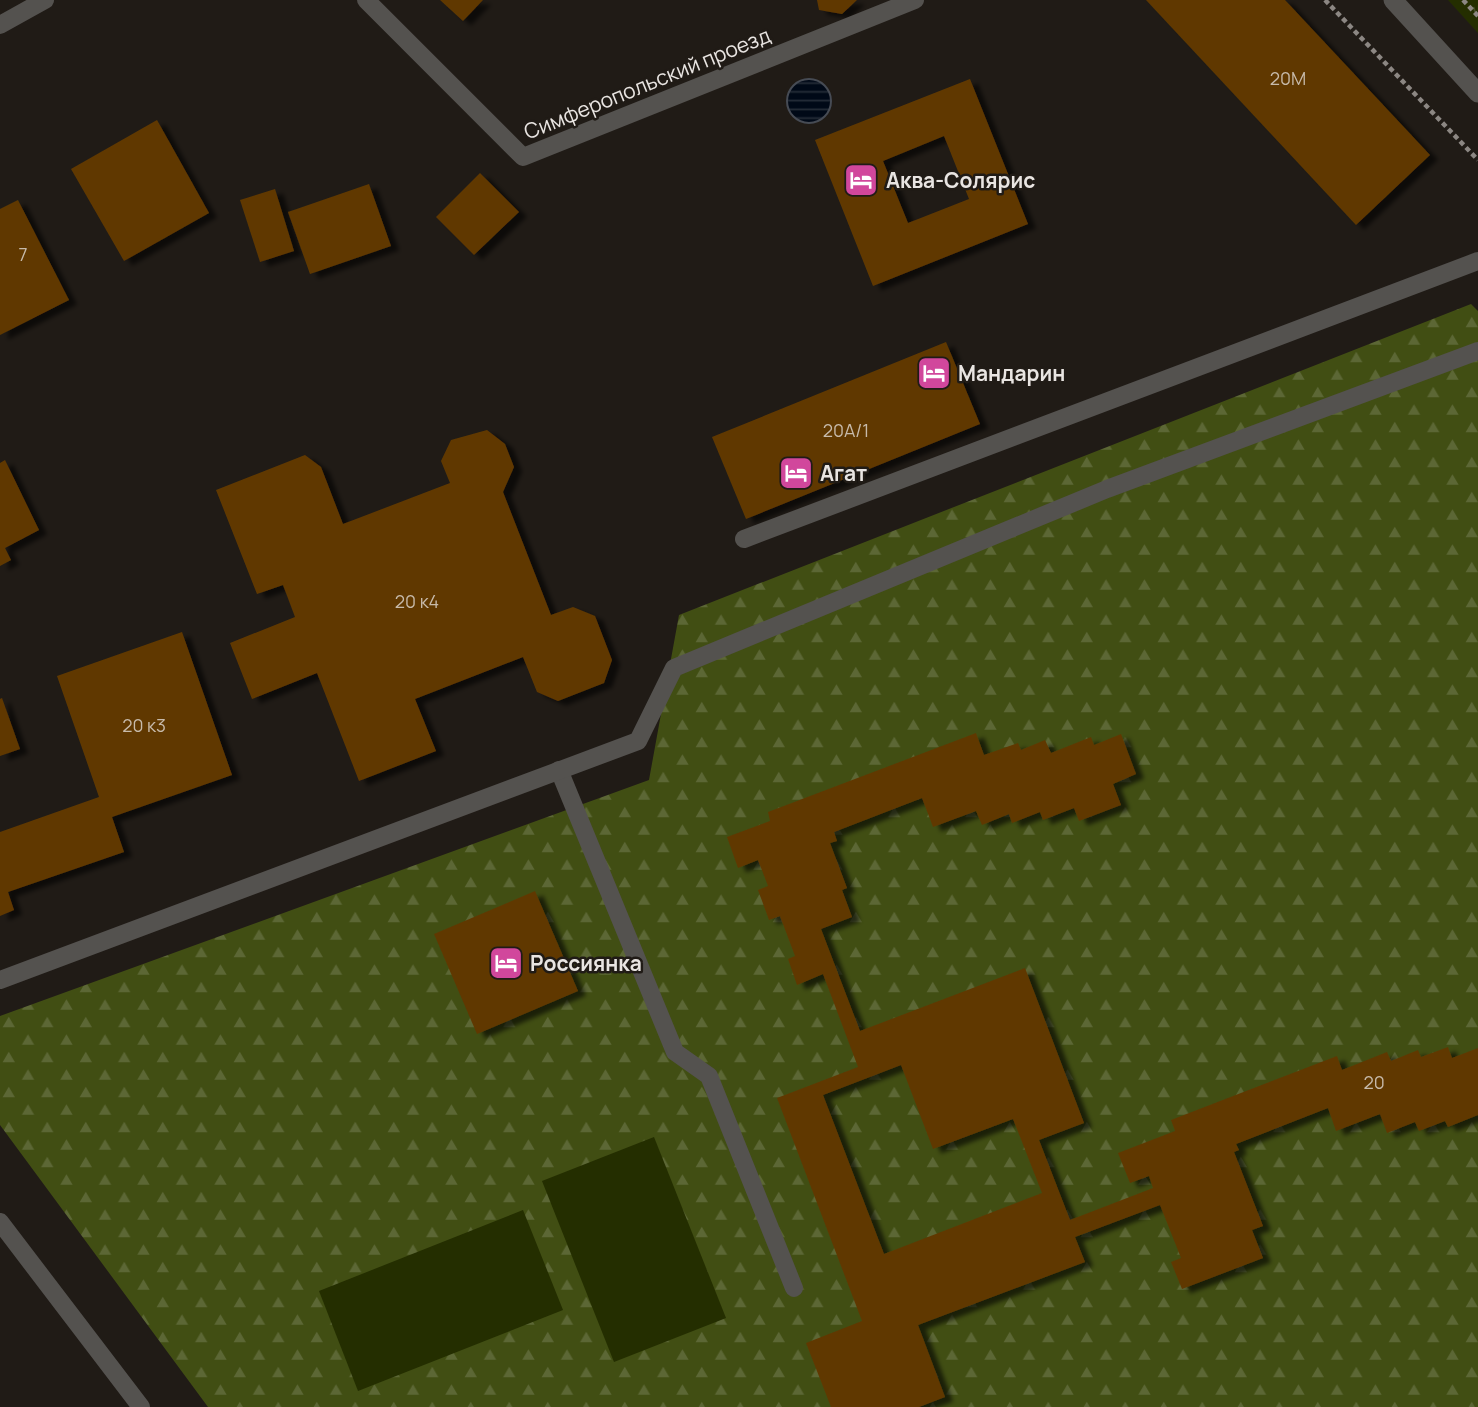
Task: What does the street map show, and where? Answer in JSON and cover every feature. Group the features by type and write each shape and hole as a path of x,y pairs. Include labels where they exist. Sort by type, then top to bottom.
{"street":[{"path":"1393,0 1478,93"}],"lane":[{"path":"0,25 45,0"},
{"name":"Симферопольский проезд","path":"366,0 523,157 915,0"},
{"path":"744,539 1477,262"},
{"path":"0,980 638,741 674,668 1107,489 1478,351"},
{"path":"559,770 675,1052 709,1076 794,1288"},
{"path":"0,1222 141,1407"}],"path":[{"path":"1325,0 1478,160"},
{"path":"1463,0 1478,16"}],"green space":[{"path":"1448,0 1478,0 1478,33"},
{"path":"1471,304 1478,311 1478,1407 208,1407 0,1125 0,1016 649,780 679,615"},
{"path":"654,1137 726,1318 614,1362 542,1181"},
{"path":"523,1210 563,1310 358,1391 319,1291"}],"water":[{"path":"809,79 824,86 831,101 824,116 809,123 794,116 787,101 794,86"}],"building":[{"path":"440,0 483,0 463,21"},
{"path":"817,0 857,0 842,14 819,10"},
{"path":"1146,0 1285,0 1430,155 1356,225"},
{"name":"Аква-Солярис","path":"970,79 1028,224 873,286 815,140","holes":["944,136 969,199 908,223 883,161"]},
{"path":"157,120 209,213 124,261 71,169"},
{"path":"480,173 519,212 474,255 436,217"},
{"path":"369,184 391,246 310,274 288,212"},
{"path":"275,189 294,251 260,262 240,200"},
{"path":"18,200 69,300 0,335 0,209"},
{"path":"946,342 980,424 746,519 712,437"},
{"path":"487,430 505,444 514,467 503,492 551,615 573,607 595,616 612,660 604,683 558,701 537,692 523,657 415,699 436,751 359,781 317,673 252,699 230,643 295,617 283,585 257,594 216,490 305,455 321,467 343,524 450,483 441,461 451,440"},
{"path":"5,460 39,530 5,548 11,560 0,566 0,463"},
{"path":"182,632 232,775 112,817 124,852 8,892 14,910 0,916 0,832 99,797 57,676"},
{"path":"2,698 20,749 0,756 0,699"},
{"path":"976,733 984,755 1018,743 1021,750 1045,740 1051,753 1091,737 1094,745 1121,734 1136,774 1113,784 1121,805 1079,821 1074,808 1043,820 1040,812 1012,823 1009,814 982,825 976,811 933,827 922,798 834,832 837,841 830,843 847,888 842,890 852,917 821,929 860,1031 1025,968 1084,1123 1039,1140 1070,1220 1153,1188 1149,1176 1130,1183 1118,1153 1175,1131 1171,1120 1337,1056 1342,1070 1387,1052 1391,1061 1418,1050 1421,1057 1448,1047 1452,1058 1478,1048 1478,1115 1448,1127 1445,1121 1419,1131 1415,1122 1387,1133 1380,1114 1336,1131 1328,1108 1236,1144 1239,1150 1234,1152 1263,1226 1252,1230 1263,1258 1182,1289 1171,1262 1181,1258 1160,1205 1075,1237 1085,1262 918,1325 945,1397 919,1407 831,1407 806,1343 862,1321 777,1098 858,1067 823,974 797,985 788,959 795,956 780,916 769,920 758,890 768,886 758,860 738,868 727,837 770,821 768,812","holes":["901,1065 933,1149 1013,1119 1042,1193 884,1254 823,1095"]},
{"name":"Россиянка","path":"535,891 578,991 477,1034 434,934"}],"place":[{"name":"Аква-Солярис","path":"861,180"},
{"name":"Мандарин","path":"934,373"},
{"name":"Агат","path":"796,473"},
{"name":"Россиянка","path":"506,963"}]}
